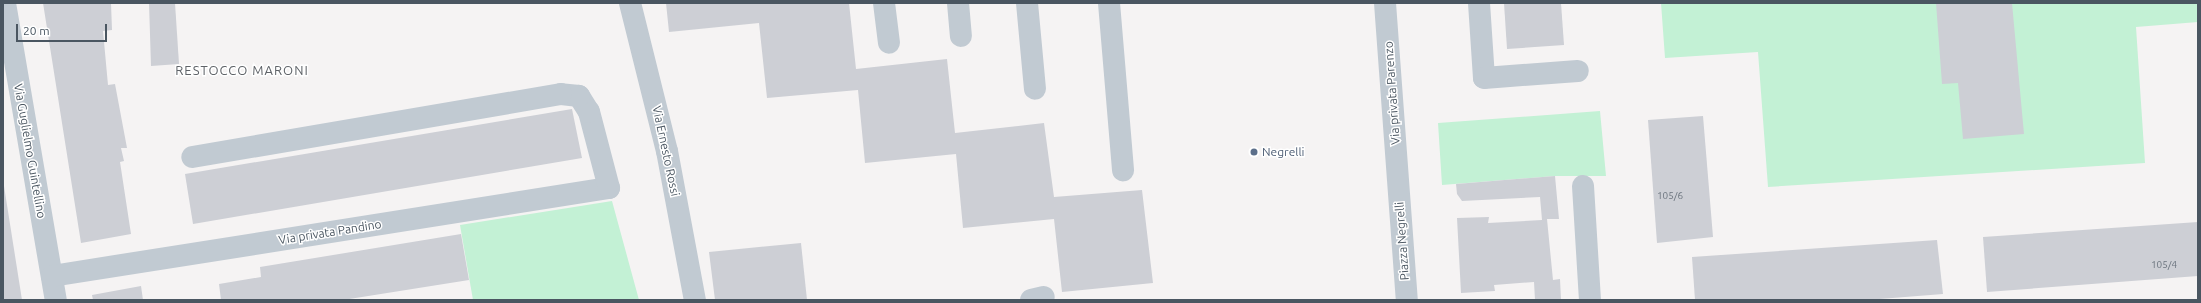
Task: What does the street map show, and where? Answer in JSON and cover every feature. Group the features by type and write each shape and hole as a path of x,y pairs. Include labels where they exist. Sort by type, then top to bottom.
{"street":[{"name":"Via Guglielmo Guintellino","path":"4,3 56,300"},
{"name":"Via Ernesto Rossi","path":"630,3 667,151 695,300"},
{"path":"884,3 889,43"},
{"path":"958,3 961,36"},
{"path":"1028,3 1035,89"},
{"path":"1108,3 1123,170"},
{"name":"Via privata Parenzo","path":"1385,3 1398,183"},
{"path":"1479,3 1484,78 1578,72"},
{"name":"Via privata Pandino","path":"52,276 609,188 589,112 578,96 561,94 192,157"},
{"name":"Piazza Negrelli","path":"1398,183 1407,300"},
{"path":"1583,186 1590,300"}],"green space":[{"path":"1661,3 2198,3 2198,22 2136,27 2145,163 1768,187 1758,52 1665,58"},
{"path":"1600,111 1606,176 1555,176 1442,185 1438,123"},
{"path":"612,201 639,300 473,300 460,225"}],"building":[{"path":"43,3 111,3 112,30 103,31 108,85 115,84 127,148 121,148 124,161 120,162 131,234 81,243"},
{"path":"149,3 175,3 179,64 151,66"},
{"path":"666,3 849,3 856,69 947,59 955,133 1044,123 1054,197 1142,190 1153,283 1062,292 1054,219 963,228 956,154 865,163 858,90 767,98 759,23 669,32"},
{"path":"1504,3 1561,3 1564,45 1507,49"},
{"path":"1936,3 2012,3 2024,134 1963,139 1958,83 1942,84"},
{"path":"572,109 582,158 193,224 185,174"},
{"path":"1703,116 1713,237 1657,243 1648,120"},
{"path":"1555,176 1559,219 1547,219 1553,280 1560,279 1561,300 1535,300 1534,282 1494,285 1495,291 1461,293 1457,218 1489,217 1488,223 1542,220 1540,197 1462,201 1457,194 1456,184"},
{"path":"4,186 22,300 3,300"},
{"path":"2198,222 2198,276 1987,292 1983,237"},
{"path":"461,234 469,280 343,300 221,300 219,284 261,277 260,267"},
{"path":"1937,240 1943,294 1867,300 1695,300 1692,257"},
{"path":"801,243 807,300 715,300 709,252"},
{"path":"141,286 143,300 93,300 92,295"}],"place":[{"name":"Negrelli","path":"1254,152"}],"district":[{"name":"RESTOCCO MARONI","path":"242,70"}]}
